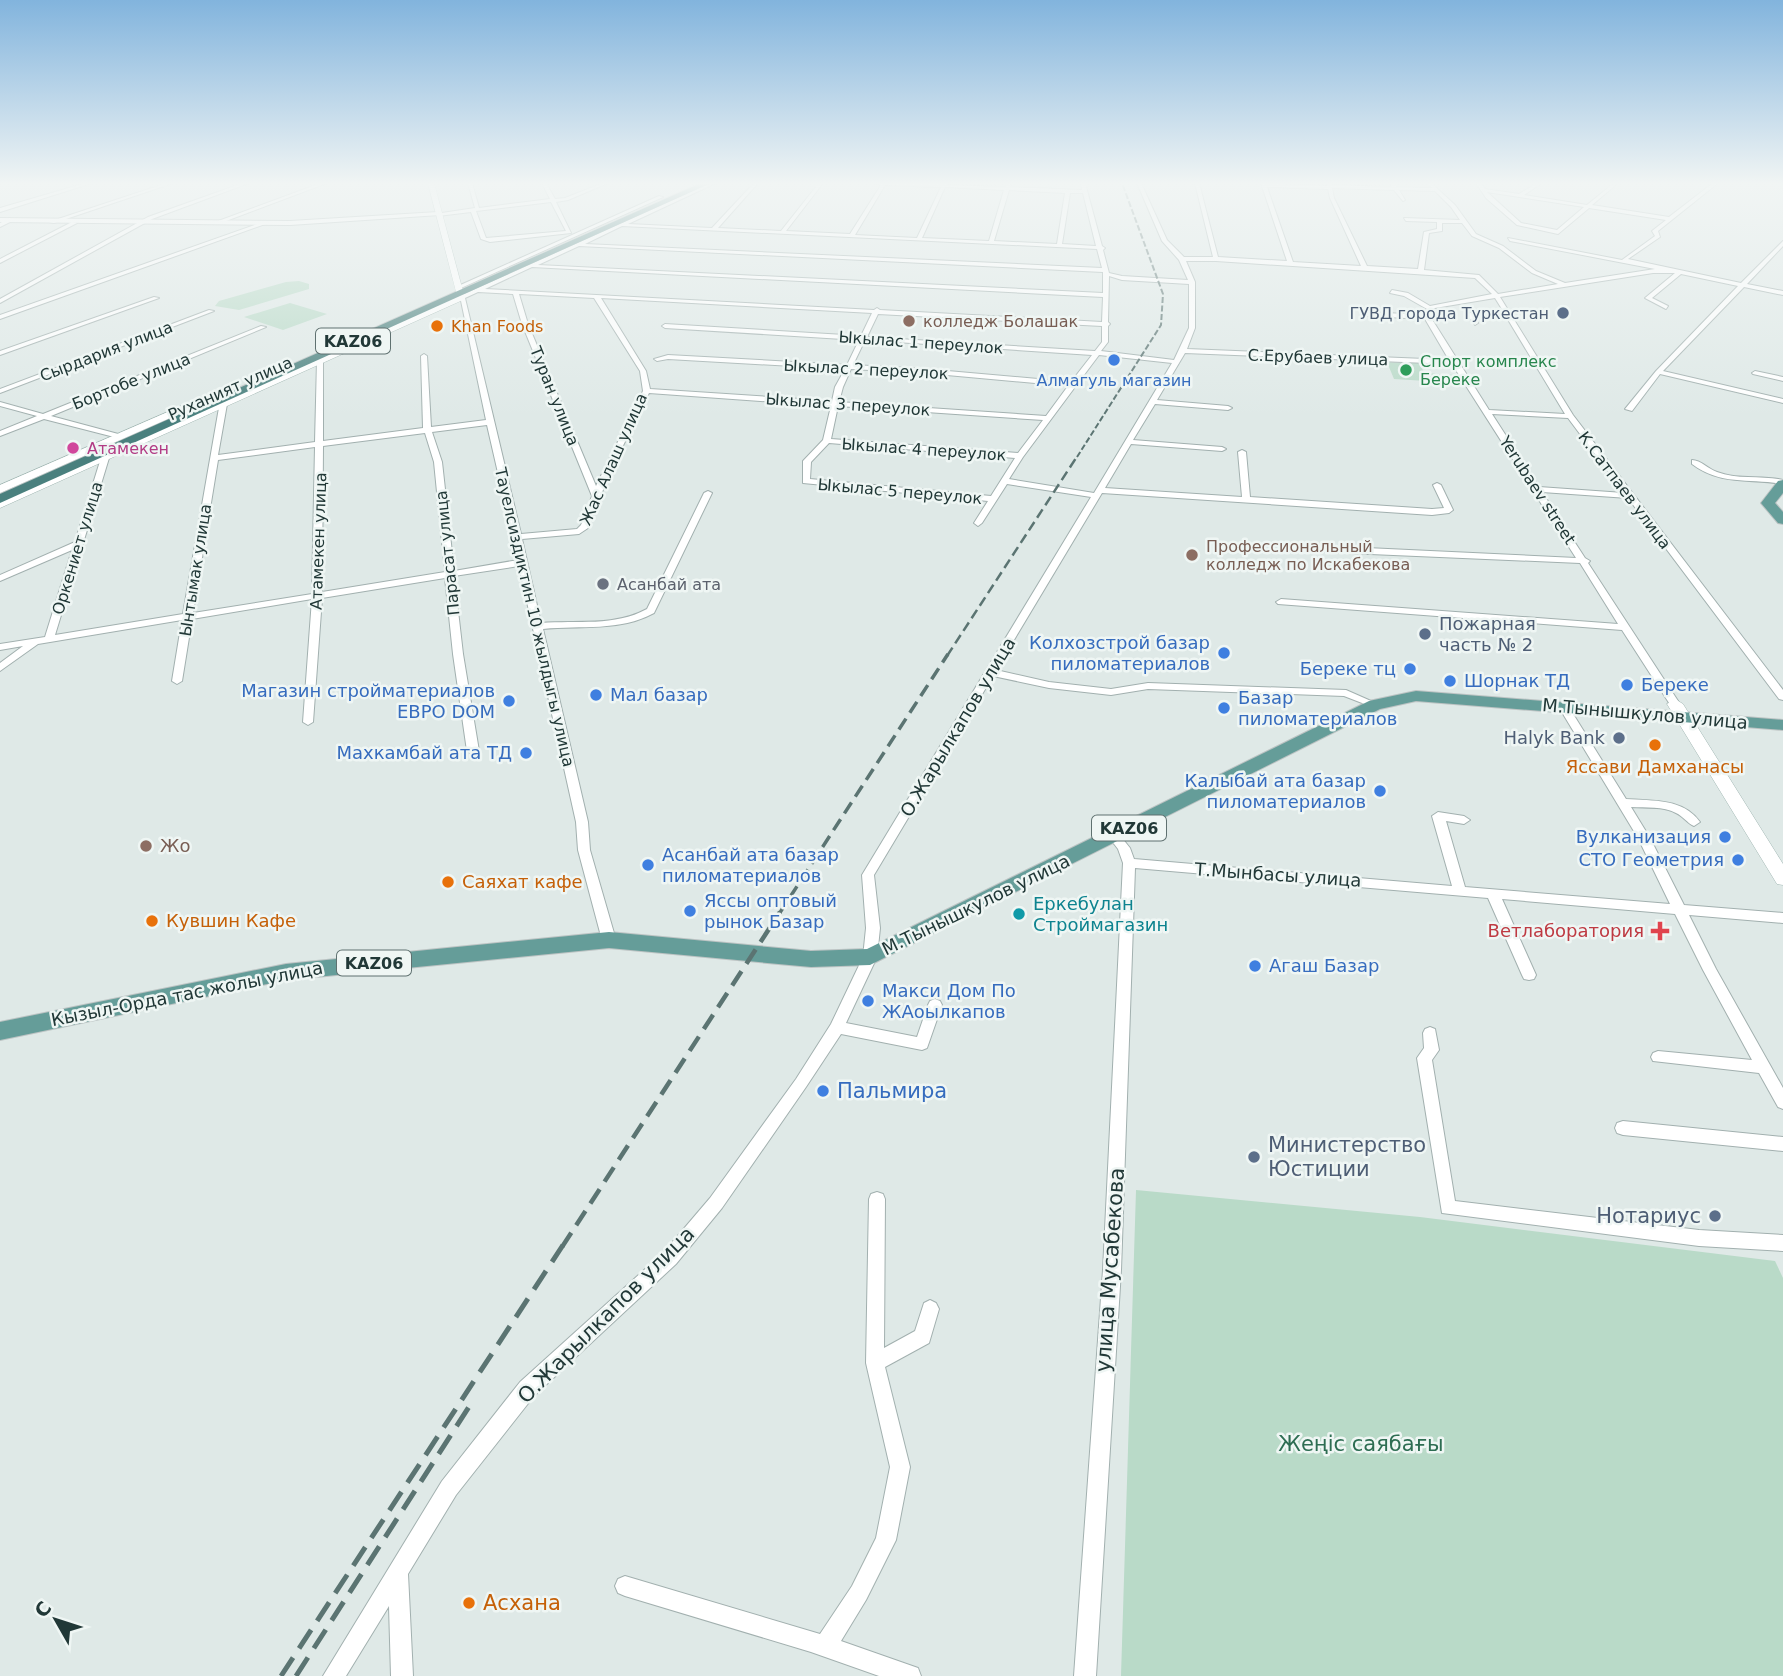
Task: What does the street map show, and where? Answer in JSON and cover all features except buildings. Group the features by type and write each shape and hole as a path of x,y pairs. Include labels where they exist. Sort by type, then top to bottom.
{"highway":[{"name":"KАZ06","path":"0,499 528,261"},
{"name":"KАZ06","path":"460,292 530,261"}],"main road":[{"path":"451,261 460,292"},
{"name":"Руханият улица","path":"0,499 105,458 320,360 460,292"},
{"name":"Руханият улица","path":"0,489 460,292"},
{"path":"1783,484 1768,503 1783,520"},
{"name":"М.Тынышкулов улица","path":"752,954 811,959 870,957 1375,705 1416,696 1679,711 1783,725"},
{"name":"М.Тынышкулов улица","path":"1507,701 1565,709 1783,713"},
{"name":"Yerubaev street","path":"1679,711 1783,880"},
{"name":"Кызыл-Орда тас жолы улица","path":"0,1031 286,972 610,940 752,954"}],"street":[{"path":"0,301 72,261"},
{"path":"0,317 157,261"},
{"path":"460,292 526,261"},
{"path":"477,290 539,261"},
{"path":"902,261 1105,272 1122,278 1192,282"},
{"path":"978,523 1020,456 1076,385 1105,342 1107,324 1104,261"},
{"name":"О.Жарылкапов улица","path":"334,1676 449,1488 527,1389 670,1258 716,1203 837,1027 870,957 873,928 868,875 1180,357 1192,328 1192,282 1183,261"},
{"path":"1271,261 1477,276"},
{"path":"1362,261 1364,266"},
{"path":"1421,271 1423,261"},
{"path":"1520,261 1534,272 1565,285"},
{"path":"1622,261 1783,293"},
{"path":"1629,409 1658,372 1765,261"},
{"path":"529,266 1106,295"},
{"name":"К.Сатпаев улица","path":"1470,266 1496,295 1570,416 1628,496 1783,697"},
{"path":"1368,314 1429,313 1496,295 1675,272"},
{"path":"1666,307 1648,298 1675,272"},
{"path":"460,292 477,290 1107,324"},
{"name":"Тауелсиздиктин 10 жылдыгы улица","path":"460,292 582,822 584,850 610,940"},
{"path":"1392,292 1406,294 1429,313"},
{"name":"Туран улица","path":"516,294 525,324 597,498"},
{"name":"Жас Алаш улица","path":"518,537 579,531 585,526 606,472 647,391 643,371 596,296"},
{"path":"0,353 156,298"},
{"path":"807,482 804,472 807,461 827,442 835,402 848,368 877,310"},
{"name":"Сырдария улица","path":"0,391 211,311"},
{"name":"Yerubaev street","path":"1429,313 1454,362 1585,561 1679,711"},
{"path":"1475,323 1470,315 1509,316"},
{"name":"Ыкылас 1 переулок","path":"665,326 1180,357"},
{"name":"Бортобе улица","path":"0,434 263,327"},
{"name":"Парасат улица","path":"424,356 429,430 438,462 458,654 473,751"},
{"name":"Ыкылас 2 переулок","path":"657,359 667,356 1076,385"},
{"name":"С.Ерубаев улица","path":"1180,357 1454,362"},
{"name":"Атамекен улица","path":"308,722 317,595 320,360"},
{"path":"1658,372 1783,401"},
{"path":"1755,373 1783,379"},
{"name":"Ыкылас 3 переулок","path":"647,391 1049,418"},
{"path":"1153,402 1228,408"},
{"path":"0,404 119,437"},
{"name":"Ынтымак улица","path":"177,681 223,404"},
{"path":"1486,412 1570,416"},
{"path":"214,458 490,422"},
{"name":"Ыкылас 4 переулок","path":"827,442 1020,456"},
{"path":"1130,442 1222,449"},
{"path":"1242,452 1246,498"},
{"name":"Оркениет улица","path":"49,639 105,458"},
{"path":"1695,461 1709,475 1783,484"},
{"path":"1005,481 1099,493 1246,498 1432,512 1448,510 1437,485"},
{"name":"Ыкылас 5 переулок","path":"807,482 993,499"},
{"path":"1538,489 1628,496"},
{"path":"538,626 622,624 638,620 651,611 708,493"},
{"path":"0,578 78,544"},
{"path":"1324,549 1585,561"},
{"path":"0,647 524,562"},
{"path":"1281,602 1625,627"},
{"path":"0,668 37,641"},
{"path":"991,672 1049,685 1111,692 1148,686 1346,693 1375,705"},
{"path":"1565,709 1644,838 1762,1067 1783,1102"},
{"path":"1621,803 1679,808 1689,813 1694,822"},
{"path":"1459,889 1438,817 1464,820"},
{"path":"1114,836 1124,848 1129,863"},
{"name":"Т.Мынбасы улица","path":"1129,863 1783,918"},
{"name":"улица Мусабекова","path":"1086,1676 1113,1258 1129,863"},
{"path":"1492,892 1529,975"},
{"path":"837,1027 922,1044 935,1005"},
{"path":"1430,1033 1432,1050 1423,1058 1448,1208 1699,1238 1783,1243"},
{"path":"1658,1057 1762,1067"},
{"path":"1623,1128 1783,1144"},
{"path":"825,1646 859,1593 886,1540 900,1467 876,1363 877,1199"},
{"path":"876,1363 923,1337 930,1309"},
{"path":"398,1571 402,1676"},
{"path":"625,1586 825,1646 911,1676"}],"green space":[{"path":"299,281 309,284 309,289 239,310 215,306 219,301 286,282"},
{"path":"290,303 327,314 283,330 244,317"},
{"name":"Спорт комплекс Береке","path":"1374,362 1418,363 1425,373 1455,375 1459,383 1394,379 1389,367 1376,366"},
{"name":"Жеңіс саябағы","path":"1136,1190 1420,1217 1775,1261 1783,1278 1783,1676 1121,1676"}],"railway":[{"path":"1077,457 1161,325 1163,294 1151,261"},
{"path":"947,656 1078,455"},
{"path":"779,914 948,654"},
{"path":"562,1247 780,912"},
{"path":"281,1676 563,1245"},
{"path":"296,1676 474,1399"}],"place":[{"name":"ГУВД города Туркестан","path":"1563,313"},
{"name":"колледж Болашак","path":"909,321"},
{"name":"Khan Foods","path":"437,326"},
{"name":"Алмагуль магазин","path":"1114,360"},
{"name":"Спорт комплекс Береке","path":"1406,370"},
{"name":"Атамекен","path":"73,448"},
{"name":"Профессиональный колледж по Искабекова","path":"1192,555"},
{"name":"Асанбай ата","path":"603,584"},
{"name":"Пожарная часть № 2","path":"1425,634"},
{"name":"Колхозстрой базар пиломатериалов","path":"1224,653"},
{"name":"Береке тц","path":"1410,669"},
{"name":"Шорнак ТД","path":"1450,681"},
{"name":"Береке","path":"1627,685"},
{"name":"Мал базар","path":"596,695"},
{"name":"Магазин стройматериалов ЕВРО DOM","path":"509,701"},
{"name":"Базар пиломатериалов","path":"1224,708"},
{"name":"Halyk Bank","path":"1619,738"},
{"name":"Яссави Дамханасы","path":"1655,745"},
{"name":"Махкамбай ата ТД","path":"526,753"},
{"name":"Калыбай ата базар пиломатериалов","path":"1380,791"},
{"name":"Вулканизация","path":"1725,837"},
{"name":"Жо","path":"146,846"},
{"name":"СТО Геометрия","path":"1738,860"},
{"name":"Асанбай ата базар пиломатериалов","path":"648,865"},
{"name":"Саяхат кафе","path":"448,882"},
{"name":"Яссы оптовый рынок Базар","path":"690,911"},
{"name":"Еркебулан Строймагазин","path":"1019,914"},
{"name":"Кувшин Кафе","path":"152,921"},
{"name":"Ветлаборатория","path":"1660,931"},
{"name":"Агаш Базар","path":"1255,966"},
{"name":"Макси Дом По ЖАоылкапов","path":"868,1001"},
{"name":"Пальмира","path":"823,1091"},
{"name":"Министерство Юстиции","path":"1254,1157"},
{"name":"Нотариус","path":"1715,1216"},
{"name":"Асхана","path":"469,1603"}]}
